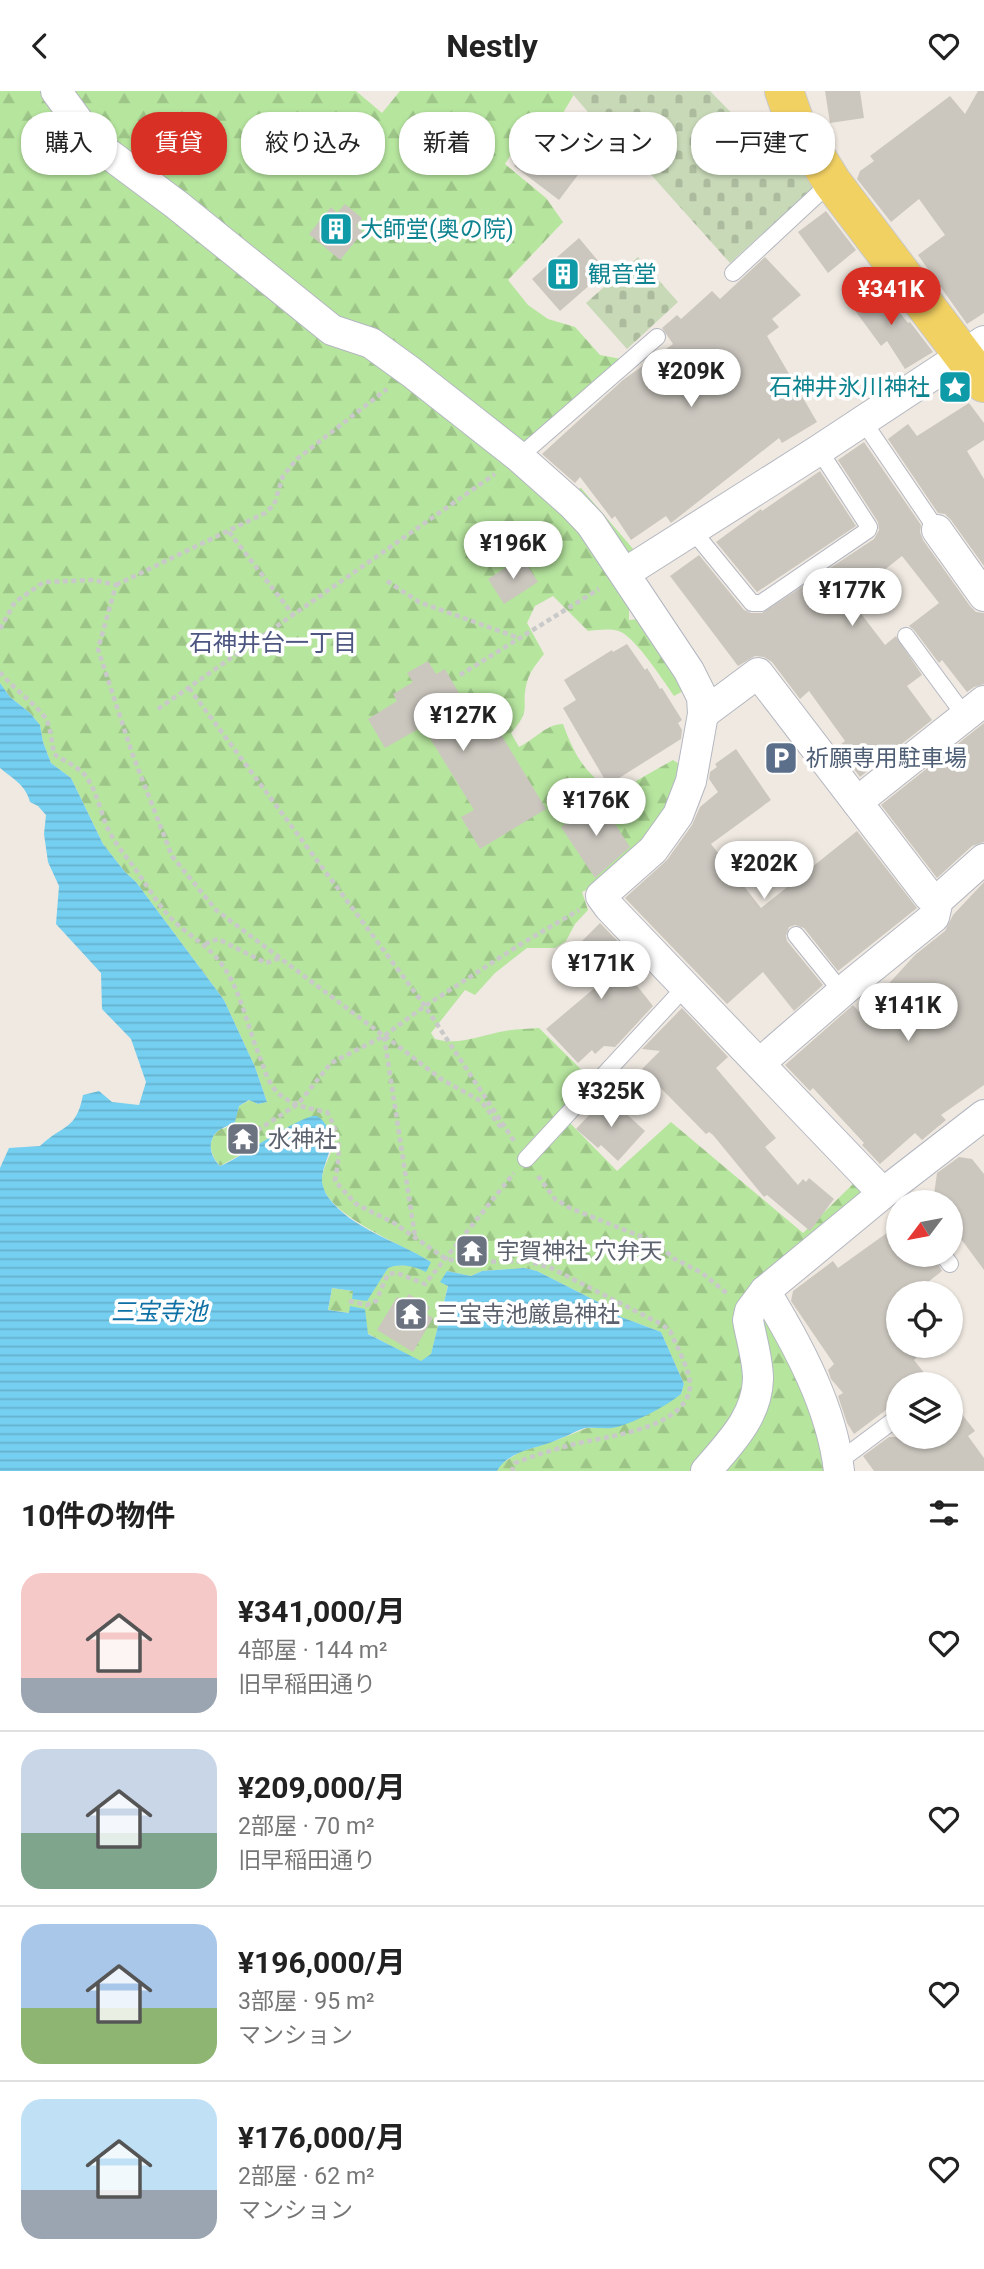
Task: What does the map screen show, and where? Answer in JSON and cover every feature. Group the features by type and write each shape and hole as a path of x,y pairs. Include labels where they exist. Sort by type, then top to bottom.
{"main road":[{"path":"784,91 795,122 858,219 977,360"}],"street":[{"path":"56,91 94,143 177,205 332,330 371,343 411,372 519,457 591,524 689,671 702,697 703,715 691,781 678,815 653,850 601,896 760,1063 888,1190"},
{"path":"625,573 863,421 977,360"},
{"path":"937,530 984,596"},
{"path":"703,715 758,673 929,896 938,900"},
{"path":"857,802 974,709"},
{"path":"760,1063 934,917 938,900 984,859"},
{"path":"897,1190 984,1115"},
{"path":"706,1471 744,1426 754,1401 758,1378 748,1320 757,1301 886,1199"},
{"path":"757,1301 780,1317 811,1377 823,1407 838,1467"}],"lane":[{"path":"733,274 832,181"},
{"path":"519,457 657,337"},
{"path":"863,421 937,530"},
{"path":"693,531 752,603 761,603 868,530 869,527 819,450"},
{"path":"906,636 974,709"},
{"path":"796,935 842,992"},
{"path":"526,1159 687,986"},
{"path":"838,1467 886,1427"}],"path":[{"path":"0,629 15,602 44,582 94,580 116,585 265,513 274,505 283,476 297,459 411,372"},
{"path":"158,709 519,457"},
{"path":"229,532 294,616"},
{"path":"460,675 625,573"},
{"path":"387,581 419,602 520,638"},
{"path":"116,585 99,649 132,753 172,856 215,910 441,1079 481,1101 555,1199 570,1208 657,1243 673,1258 757,1301"},
{"path":"0,672 47,720 54,754 80,770 87,778 101,807 107,828 147,888 170,918 205,944 224,967 269,1081 285,1098 304,1108 327,1112 336,1128 340,1143 335,1181 356,1204 415,1236 446,1259 465,1262 528,1261 551,1268 670,1331 691,1384 687,1398 678,1411 642,1428 530,1457 515,1464 512,1471"},
{"path":"189,688 425,1006 526,1159"},
{"path":"250,1135 298,1104 331,1063 384,1036 425,1006 601,896"},
{"path":"205,944 218,939 266,963 280,958"},
{"path":"384,1036 415,1236"},
{"path":"349,1301 367,1305 376,1301 388,1274 397,1273 425,1284 526,1159"}],"green space":[{"path":"0,91 356,91 381,112 241,112 241,175 385,175 385,112 383,112 400,91 576,91 564,112 509,112 509,157 505,164 509,167 509,175 518,175 546,198 563,222 508,280 528,305 548,319 575,327 600,355 621,359 517,448 569,493 581,488 634,550 640,571 629,594 629,620 647,618 683,691 674,696 627,636 613,630 588,631 553,596 535,606 527,623 544,654 528,678 524,713 511,733 519,747 546,729 563,724 582,763 613,794 673,760 679,764 668,807 654,838 643,854 627,867 582,892 588,910 575,924 566,941 555,948 527,948 495,973 475,995 465,990 431,1033 435,1039 453,1041 509,1030 539,1028 601,1089 570,1123 617,1171 671,1122 803,1233 854,1183 870,1194 761,1288 820,1411 825,1471 497,1471 501,1464 520,1452 587,1428 611,1428 647,1414 681,1394 684,1384 661,1332 621,1317 604,1305 537,1271 524,1268 482,1271 471,1276 447,1271 441,1282 448,1285 431,1355 421,1362 367,1333 350,1313 328,1310 332,1288 353,1291 366,1301 388,1268 431,1262 368,1229 337,1207 327,1195 322,1183 323,1171 331,1152 301,1121 220,1166 214,1158 212,1139 218,1131 232,1122 239,1106 250,1100 258,1104 267,1102 255,1067 224,1000 136,882 103,844 71,778 51,763 40,725 10,697 0,683"},
{"path":"570,91 710,91 731,112 691,112 691,175 806,175 814,187 730,263 651,175 677,175 677,112 588,112"},
{"path":"638,257 678,302 627,349 586,303"}],"water":[{"name":"三宝寺池","path":"0,683 10,697 40,725 51,763 71,778 103,844 136,882 224,1000 255,1067 267,1102 258,1104 249,1100 239,1106 235,1122 215,1134 211,1148 217,1162 220,1166 295,1123 318,1117 331,1137 322,1182 328,1197 349,1218 431,1262 426,1272 407,1266 388,1268 367,1301 352,1299 353,1291 332,1288 328,1310 349,1313 350,1306 365,1309 368,1334 421,1361 431,1354 448,1286 440,1282 447,1271 471,1276 482,1271 524,1268 537,1271 604,1305 621,1317 661,1332 684,1384 681,1394 629,1423 612,1428 585,1428 525,1450 509,1458 497,1471 0,1471 0,1168 9,1148 40,1146 68,1126 77,1115 83,1095 99,1091 112,1102 139,1105 146,1082 131,1039 102,1009 101,973 56,924 59,886 48,862 44,834 46,815 30,802 18,782 0,768"}],"building":[{"path":"825,91 860,91 864,118 835,122 835,112 828,112"},
{"path":"978,91 984,91 984,313 967,324 918,255 945,235 919,199 891,222 857,179 860,171 874,161 870,156 950,96 965,114"},
{"path":"526,175 578,175 559,200"},
{"name":"大師堂(奥の院)","path":"345,204 362,218 356,226 363,232 340,260 309,234 331,207 337,213"},
{"path":"826,211 856,250 828,273 798,232"},
{"name":"観音堂","path":"579,238 599,262 593,267 600,276 560,311 532,279"},
{"path":"765,257 801,295 772,319 779,327 767,336 817,422 782,443 779,438 671,523 666,516 631,540 615,516 612,519 580,477 575,483 542,454 623,380 673,344 662,328 677,315 681,319 712,291 720,299"},
{"path":"877,285 933,352 905,369 887,341 881,346 851,305"},
{"path":"969,403 984,423 984,440 967,451 984,479 984,566 951,520 945,514 938,513 888,439 908,424 917,436"},
{"path":"864,442 921,525 923,540 970,606 976,612 984,613 984,684 967,692 942,660 939,663 909,626 939,603 902,556 849,598 885,645 896,636 922,675 907,686 932,720 860,777 837,747 845,741 809,691 800,699 772,662 764,657 755,656 738,666 670,576 699,555 744,610 762,613 874,539 879,530 878,522 838,460"},
{"path":"820,471 856,526 757,592 716,542"},
{"path":"524,560 538,582 504,604 488,579 513,563 515,566"},
{"path":"627,644 660,689 662,688 682,720 678,723 682,730 681,739 608,785 563,708 576,700 564,680 612,650 613,652"},
{"path":"428,661 436,674 445,669 477,724 490,716 546,809 480,849 461,817 474,810 428,735 425,736 420,728 385,748 368,719 397,701 393,694 413,682 407,673"},
{"path":"984,723 984,842 972,846 937,878 881,805"},
{"path":"736,749 771,800 711,844 761,908 857,831 917,908 838,971 804,928 795,925 789,927 787,941 823,985 794,1011 763,972 727,1004 625,898 667,860 692,825 700,807 718,792 709,779 710,772 717,767 715,764"},
{"path":"600,801 630,847 595,878 561,827"},
{"path":"984,882 984,1085 941,1115 946,1120 922,1140 915,1133 880,1164 813,1088 810,1091 785,1065 853,1005 861,1014 915,955 945,931 953,915"},
{"path":"600,923 626,950 616,959 653,1006 615,1047 604,1046 595,1054 592,1050 578,1063 546,1029 603,981 575,948"},
{"path":"682,1008 728,1057 716,1068 776,1138 765,1147 798,1185 803,1179 806,1182 809,1178 834,1199 810,1231 767,1195 764,1197 713,1135 709,1132 706,1134 642,1069 660,1051 642,1049"},
{"path":"607,1096 645,1131 618,1161 601,1145 598,1148 576,1129"},
{"path":"959,1157 972,1159 984,1174 984,1270 963,1242 963,1190 935,1190 937,1173"},
{"path":"886,1234 886,1267 940,1267 942,1271 929,1281 886,1281 886,1358 916,1358 914,1360 924,1372 886,1372 886,1410 854,1434 847,1423 838,1396 843,1393 831,1379 828,1370 834,1364 791,1301 793,1291 833,1261 838,1268"},
{"path":"409,1294 430,1307 426,1314 433,1318 413,1352 377,1330 397,1297 404,1301"},
{"path":"963,1416 975,1431 968,1436 984,1458 984,1471 874,1471 863,1456 886,1439 886,1449 963,1449"}],"place":[{"name":"大師堂(奥の院)","path":"336,229"},
{"name":"観音堂","path":"563,274"},
{"name":"石神井氷川神社","path":"955,387"},
{"name":"祈願専用駐車場","path":"781,758"},
{"name":"水神社","path":"243,1139"},
{"name":"宇賀神社 穴弁天","path":"472,1251"},
{"name":"三宝寺池厳島神社","path":"411,1314"}],"district":[{"name":"石神井台一丁目","path":"273,643"}]}
